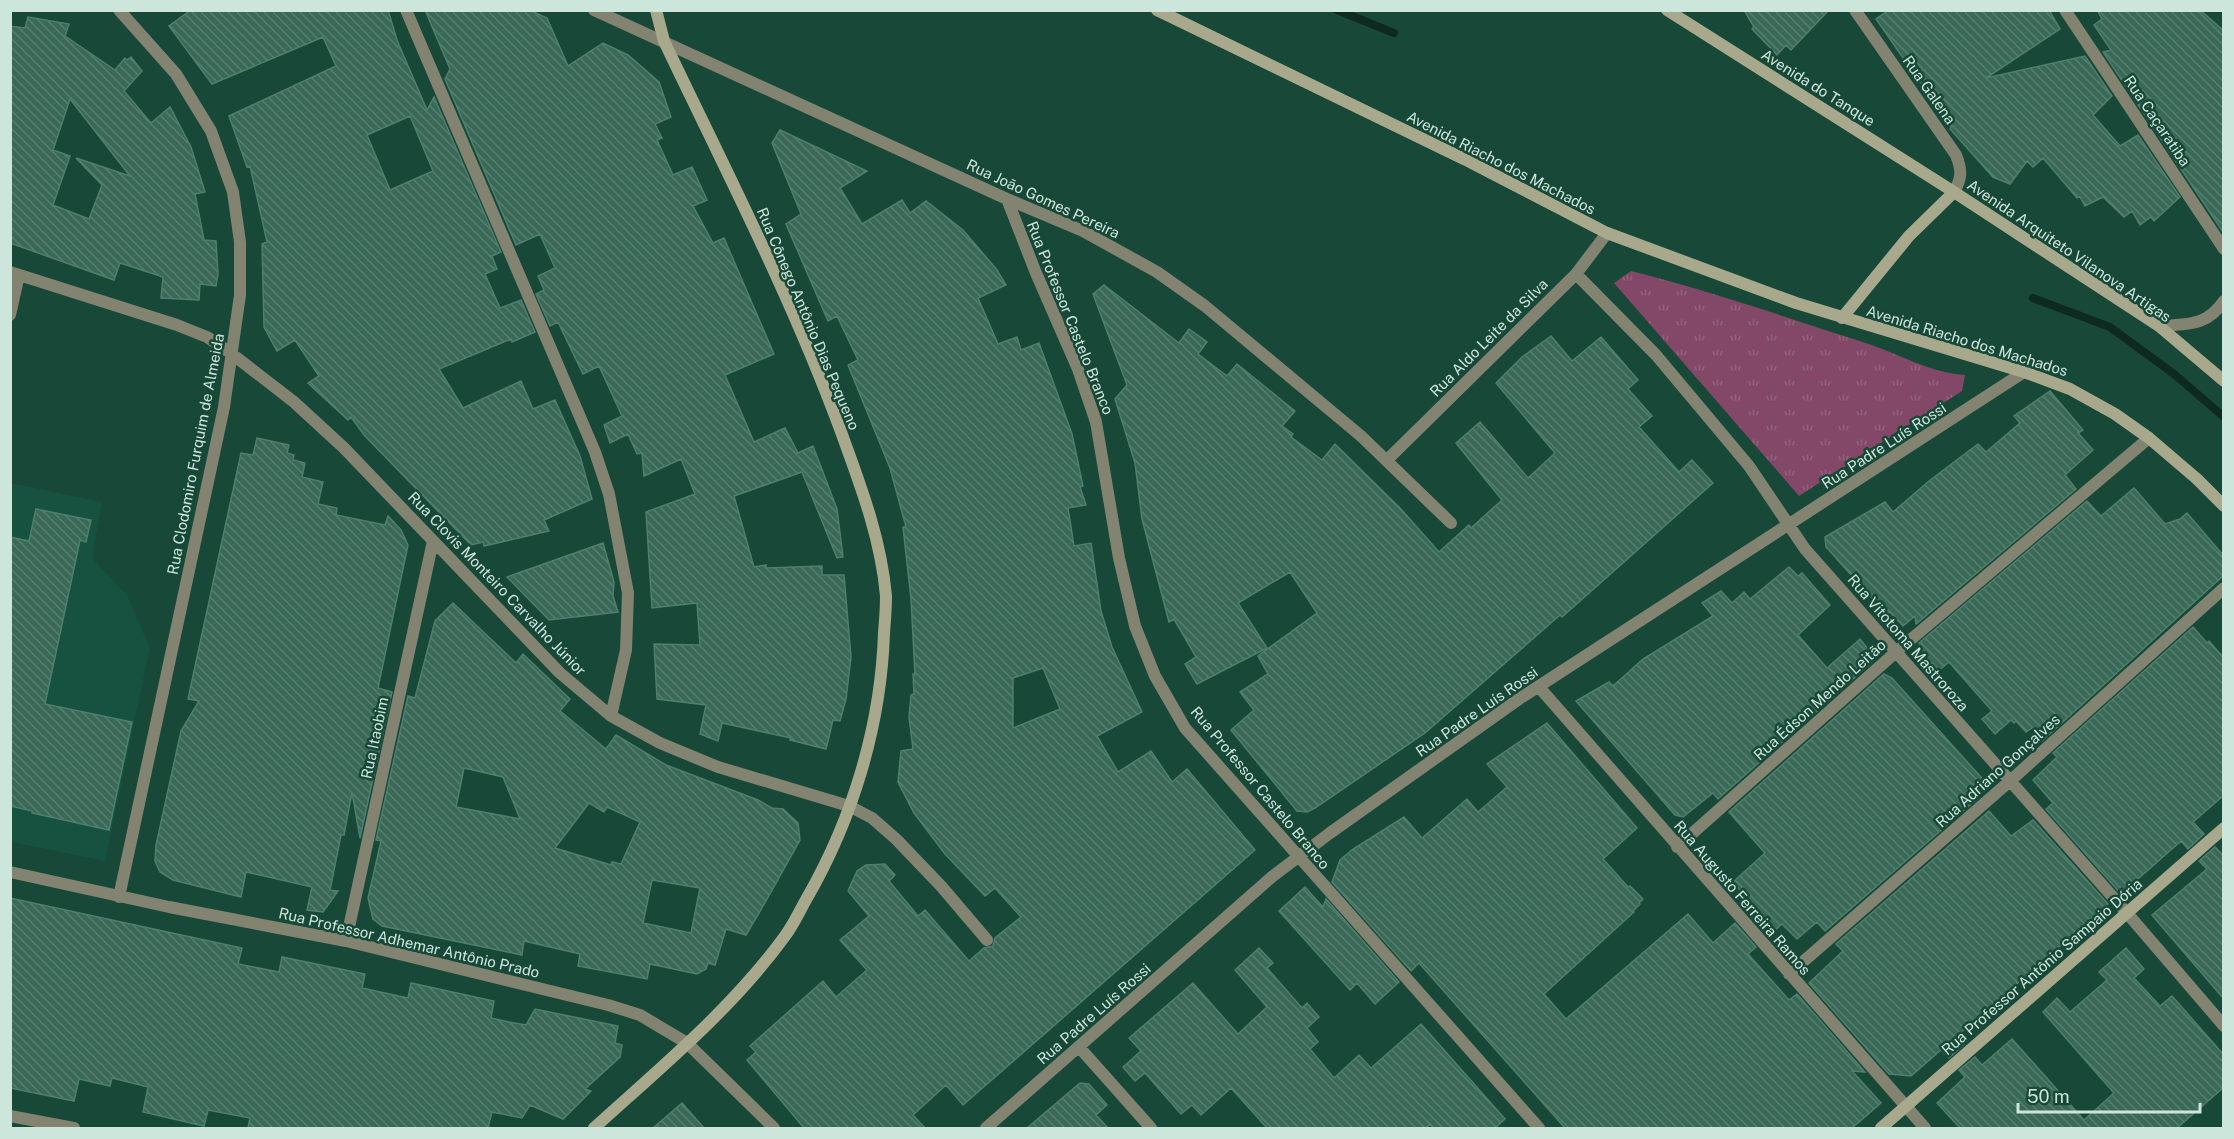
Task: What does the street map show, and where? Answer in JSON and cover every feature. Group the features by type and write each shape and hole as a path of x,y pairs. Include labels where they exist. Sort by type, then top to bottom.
{"main road":[{"name":"Rua Cônego Antônio Dias Pequeno","path":"594,1128 740,991 786,934 824,868 849,806 872,735 883,665 886,597 875,528 824,384 664,40 656,10"},
{"name":"Avenida Riacho dos Machados","path":"1157,10 1464,159 1607,233 1842,318 2024,372 2070,389 2115,414 2149,438 2197,479 2223,506"},
{"name":"Avenida do Tanque","path":"1667,10 1954,192"},
{"name":"Avenida Riacho dos Machados","path":"1842,318 1909,236 1954,192"},
{"name":"Avenida Arquiteto Vilanova Artigas","path":"1954,192 2159,326 2223,381"},
{"name":"Rua Professor Antônio Sampaio Dória","path":"1881,1128 2223,828"}],"street":[{"name":"Rua Clodomiro Furquim de Almeida","path":"118,897 221,419 240,295 240,242 233,192 211,131 176,74 119,10"},
{"path":"406,10 595,452 609,494 628,593 626,650 611,716"},
{"name":"Rua João Gomes Pereira","path":"594,10 664,40 1007,199 1083,231 1157,272 1205,306 1362,436 1451,523"},
{"name":"Rua Galena","path":"1855,10 1956,155 1962,170 1954,192"},
{"name":"Rua Caçaratiba","path":"2065,10 2223,249"},
{"name":"Rua Professor Castelo Branco","path":"1007,199 1078,369 1096,422 1126,592 1135,626 1155,676 1185,728 1539,1128"},
{"name":"Rua Aldo Leite da Silva","path":"1387,460 1576,274 1607,233"},
{"name":"Rua Clovis Monteiro Carvalho Júnior","path":"15,274 177,325 207,337 232,354 294,402 336,441 560,673 611,716 660,743 718,767 849,806 872,818 896,839 941,886 987,940"},
{"path":"10,315 15,274"},
{"name":"Rua Vitotoma Mastroroza","path":"1576,274 1671,372 1749,466 1805,549 2127,913 2223,1026"},
{"path":"2159,326 2198,323 2218,309 2223,301"},
{"name":"Rua Padre Luís Rossi","path":"986,1128 1273,876 1298,857 1539,687 2024,372"},
{"name":"Rua Édson Mendo Leitão","path":"1677,847 1896,652 2149,438"},
{"name":"Rua Itaobim","path":"346,940 434,541"},
{"name":"Rua Adriano Gonçalves","path":"1789,974 2010,781 2223,588"},
{"name":"Rua Augusto Ferreira Ramos","path":"1539,687 1925,1128"},
{"name":"Rua Professor Adhemar Antônio Prado","path":"10,872 118,897 346,940 640,1015 687,1043 774,1128"},
{"path":"1079,1047 1152,1128"},
{"path":"10,1116 74,1128"}],"shaded area":[{"path":"11,483 102,502 92,558 127,595 150,648 105,861 11,842"}],"green space":[{"path":"1631,271 1780,315 1869,344 1940,371 1965,375 1962,391 1799,496 1614,283"}],"building":[{"path":"191,10 388,10 397,40 427,110 434,97 501,252 492,256 497,269 485,274 500,308 521,300 535,332 512,342 511,339 439,369 463,408 521,381 533,409 555,400 580,456 592,499 544,520 549,531 484,546 483,542 471,545 364,435 351,417 348,420 308,383 319,376 295,340 277,351 264,327 262,244 267,242 250,166 247,167 229,116 336,66 323,37 212,84 169,26","holes":["410,116 433,171 390,190 367,135"]},
{"path":"425,10 529,10 547,18 568,66 603,43 628,55 659,82 671,117 655,124 662,138 657,140 673,175 692,167 707,200 693,206 713,243 724,238 774,354 725,375 754,442 785,428 798,453 813,446 837,509 843,557 837,558 802,472 734,496 754,567 766,565 766,568 822,566 822,575 844,575 851,657 846,699 840,721 833,720 826,749 790,740 791,738 722,723 718,741 700,734 706,705 657,699 654,644 700,645 697,603 652,608 646,512 695,494 681,459 644,476 642,453 637,454 628,434 610,443 604,425 622,416 599,366 583,374 558,322 550,326 536,294 544,290 538,276 555,268 540,234 516,245 445,79 450,69"},
{"path":"1744,10 1829,10 1791,50 1786,45 1777,55 1752,29 1754,27"},
{"path":"1889,10 2049,10 2060,29 1986,78 2085,56 2112,96 2093,115 2120,146 2138,135 2180,197 2154,221 2151,217 2140,225 2132,211 2124,217 2103,197 2085,206 2080,197 2077,198 2043,158 2033,167 2027,161 2010,184 1993,177 1950,129 1951,127 1876,19"},
{"path":"2097,10 2200,10 2223,30 2223,232 2103,52 2111,50 2094,25 2102,19"},
{"path":"28,17 69,24 65,36 115,70 125,58 127,60 131,57 142,71 124,91 151,123 170,107 191,147 205,192 195,194 204,240 216,241 218,274 216,286 200,284 199,300 161,298 163,277 120,263 114,280 10,243 10,26 25,28","holes":["70,99 130,176 76,158 102,185 89,219 53,205 70,156 53,150"]},
{"path":"780,130 867,171 840,188 862,224 902,200 910,213 926,201 963,230 997,270 1006,285 978,298 998,344 1017,337 1021,350 1039,343 1072,434 1083,486 1080,487 1086,505 1068,508 1074,546 1091,543 1101,611 1112,647 1142,712 1097,736 1118,772 1151,751 1172,782 1187,769 1255,850 963,1105 946,1085 913,1115 925,1128 804,1128 747,1060 756,1052 750,1046 823,981 836,997 867,970 840,940 869,916 848,891 857,871 866,865 885,864 895,875 889,881 918,916 925,910 969,961 984,948 993,946 995,938 1021,917 995,888 985,896 945,854 914,813 898,782 901,751 913,749 909,717 911,695 914,694 913,674 915,675 911,599 903,527 906,527 890,468 848,365 858,360 837,316 828,321 786,224 801,214 772,143","holes":["1043,668 1060,709 1013,728 1013,678"]},
{"path":"1104,285 1179,343 1189,329 1207,342 1198,354 1227,376 1237,364 1295,411 1282,426 1293,434 1291,437 1322,460 1335,444 1400,508 1439,552 1469,525 1471,528 1502,500 1456,443 1480,422 1528,478 1555,453 1496,383 1522,357 1551,336 1572,361 1601,337 1638,380 1628,389 1652,416 1639,427 1679,472 1692,460 1713,483 1562,617 1560,615 1425,733 1315,808 1307,812 1297,811 1231,730 1254,710 1240,692 1268,674 1258,656 1317,613 1290,572 1238,603 1267,648 1197,684 1185,664 1196,657 1174,619 1169,622 1142,519 1135,463 1115,399 1127,385 1093,294"},
{"path":"2050,391 2083,430 2078,433 2093,450 2065,475 2076,489 1916,624 1915,616 1903,626 1891,613 1885,613 1826,547 1825,537 1885,502 1893,512 1978,444 1986,452 2020,423 2014,416"},
{"path":"257,438 289,445 287,453 294,455 293,460 305,463 302,477 323,482 318,504 337,508 336,515 385,525 388,516 401,530 408,545 378,688 392,692 360,838 352,792 330,890 338,891 323,912 307,910 312,887 246,872 241,897 173,880 160,872 155,861 156,845 181,731 199,701 188,699 241,453 253,455"},
{"path":"2134,488 2165,524 2180,519 2187,513 2223,555 2223,576 2042,741 2032,728 2026,732 2016,721 2014,723 2011,720 1995,734 1982,719 1992,711 1949,662 1937,672 1922,655 1919,643 2087,501 2101,516"},
{"path":"36,509 91,520 86,542 80,540 45,704 132,722 109,830 10,806 10,537 29,541"},
{"path":"603,543 614,582 613,596 618,612 549,620 507,577"},
{"path":"1789,567 1798,576 1802,573 1830,605 1798,635 1827,668 1860,639 1872,654 1871,663 1718,799 1713,793 1683,817 1675,815 1576,701 1609,682 1613,686 1643,659 1713,616 1702,603 1721,591 1732,603 1744,592 1750,599"},
{"path":"453,603 516,663 523,654 570,699 560,711 606,749 616,735 666,765 758,800 772,808 783,809 798,823 800,840 766,901 746,935 726,929 715,965 708,963 706,969 697,974 650,964 647,979 578,966 580,954 524,941 522,955 382,926 373,919 368,898 381,841 376,840 408,696 415,698 435,621","holes":["464,768 503,777 520,819 456,807","589,803 604,812 607,807 640,822 621,864 612,862 611,865 555,848","652,880 700,888 691,933 643,923"]},
{"path":"2193,627 2223,657 2223,796 2193,822 2204,834 2188,849 2181,841 2121,894 2046,809 2053,803 2033,780 2057,757 2053,753"},
{"path":"1884,674 1892,678 1987,784 1974,795 1978,798 1825,931 1817,922 1797,939 1782,924 1768,936 1747,912 1754,906 1733,882 1765,853 1729,812"},
{"path":"1547,723 1637,828 1603,859 1628,887 1630,886 1643,899 1634,912 1544,994 1566,1019 1688,914 1713,943 1735,923 1756,947 1748,954 1789,1000 1797,994 1865,1072 1852,1071 1881,1103 1852,1128 1565,1128 1419,963 1411,971 1332,882 1340,860 1353,849 1404,817 1422,838 1467,799 1478,812 1507,787 1487,764"},
{"path":"1989,811 2011,836 2033,820 2108,904 1957,1036 1964,1044 1949,1058 1941,1050 1911,1076 1889,1074 1809,983 1843,951 1836,944"},
{"path":"2215,847 2223,855 2223,998 2152,915 2207,869 2199,861"},
{"path":"1305,887 1323,907 1326,899 1399,982 1375,1004 1357,983 1350,990 1279,911"},
{"path":"10,898 242,948 238,964 279,972 282,957 365,974 362,988 408,998 411,983 494,1001 491,1018 509,1022 526,1025 535,1009 618,1026 615,1043 622,1045 620,1057 585,1089 591,1091 563,1119 530,1105 522,1118 492,1112 488,1128 248,1128 250,1118 208,1110 204,1126 143,1112 148,1087 112,1078 110,1086 79,1079 74,1101 10,1088"},
{"path":"1259,948 1273,963 1267,968 1302,1008 1307,1003 1319,1017 1307,1028 1318,1042 1310,1049 1334,1078 1359,1055 1371,1068 1421,1024 1505,1119 1495,1128 1433,1128 1430,1124 1426,1128 1267,1128 1231,1088 1201,1115 1192,1105 1181,1114 1145,1073 1135,1081 1123,1067 1141,1051 1129,1038 1193,983 1238,1034 1267,1007 1235,970"},
{"path":"2126,948 2144,969 2134,978 2160,1006 2172,996 2223,1054 2223,1088 2177,1128 1960,1128 1937,1103 1965,1077 1959,1070 1975,1057 1982,1065 2012,1039 2084,1120 2114,1093 2043,1012 2057,998 2070,1012 2107,980 2099,972"},
{"path":"1080,1083 1089,1084 1107,1105 1096,1115 1108,1128 1027,1128"},
{"path":"682,1103 704,1128 653,1128"}],"waterway":[{"path":"1337,10 1394,33"},
{"path":"2033,298 2110,327 2174,374 2224,417"}]}
